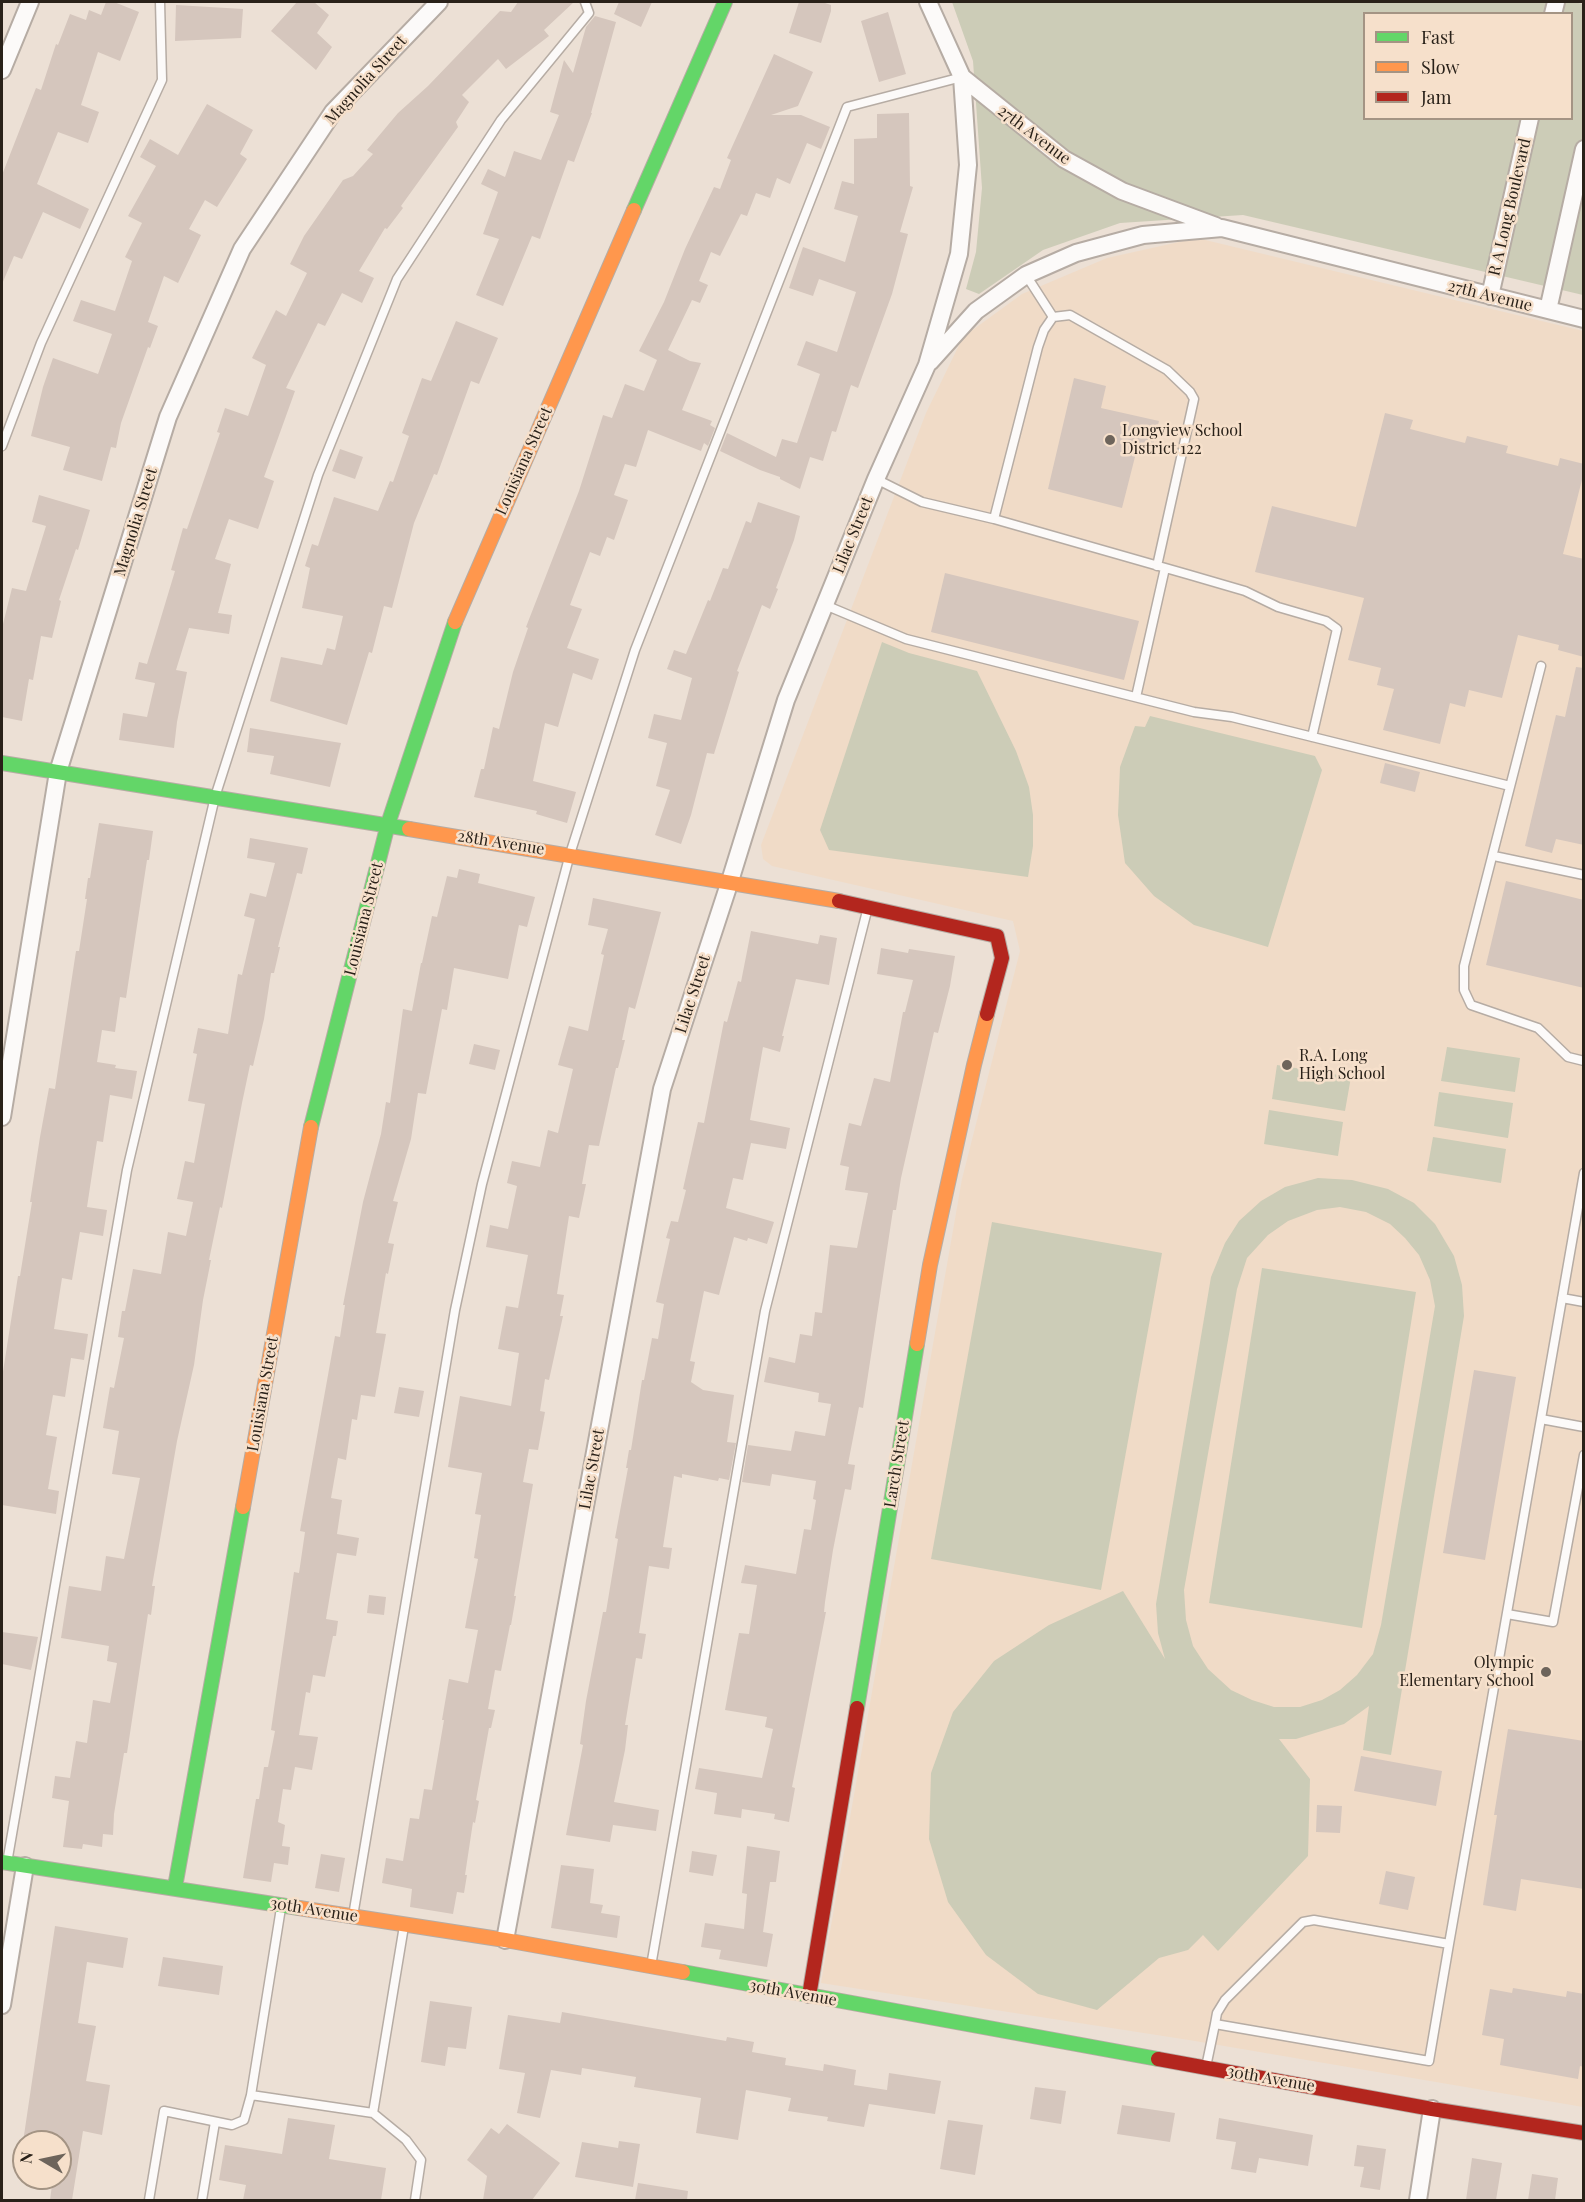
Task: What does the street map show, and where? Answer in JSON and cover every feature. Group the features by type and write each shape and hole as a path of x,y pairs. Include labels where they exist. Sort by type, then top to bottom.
{"street":[{"path":"2,70 30,2"},
{"name":"Magnolia Street","path":"2,1117 58,772 168,417 242,249 333,112 439,2"},
{"name":"Louisiana Street","path":"175,1887 313,1115 388,824 457,616 724,2"},
{"name":"27th Avenue","path":"928,2 962,77 1064,159 1122,190 1222,228 1584,319"},
{"name":"Lilac Street","path":"505,1940 662,1089 786,700 876,479 927,365 958,254 968,165 962,77"},
{"name":"R A Long Boulevard","path":"1490,296 1530,120"},
{"path":"1548,310 1584,149"},
{"name":"27th Avenue","path":"927,365 976,311 1026,275 1076,253 1143,235 1222,228"},
{"name":"28th Avenue","path":"2,763 730,881 868,906 997,936"},
{"name":"Larch Street","path":"809,1996 930,1264 974,1065 1002,958 997,936"},
{"name":"30th Avenue","path":"4,1862 505,1940 1432,2109 1584,2133"},
{"path":"2,2005 25,1866"},
{"path":"1418,2200 1432,2109"}],"lane":[{"path":"2,446 41,343 162,80 160,2"},
{"path":"4,1862 127,1170 215,797 318,475 397,279 501,120 589,13 585,2"},
{"path":"353,1916 454,1310 482,1184 570,854 635,650 847,107 962,77"},
{"path":"1026,275 1053,317"},
{"path":"994,519 1038,347 1044,330 1053,317 1070,315 1167,370 1190,392 1194,399 1136,698"},
{"path":"876,479 922,502 994,519 1245,591 1278,607 1326,621 1337,629 1312,737"},
{"path":"825,605 906,639 1136,698 1194,712 1232,717 1510,786"},
{"path":"1541,666 1464,966 1464,990 1471,1005 1538,1028 1568,1058 1584,1061"},
{"path":"1494,856 1584,875"},
{"path":"651,1966 765,1311 868,906"},
{"path":"1215,2024 1429,2061 1584,1173"},
{"path":"1562,1298 1584,1302"},
{"path":"1541,1419 1584,1427"},
{"path":"1507,1614 1553,1622 1584,1455"},
{"path":"149,2200 164,2111 232,2125 244,2120 251,2095 281,1904"},
{"path":"1206,2068 1217,2013 1225,2000 1303,1922 1314,1920 1449,1944"},
{"path":"373,2113 405,1924"},
{"path":"251,2095 373,2113 406,2140 421,2160 415,2200"},
{"path":"202,2200 215,2122"}],"shaded area":[{"name":"R.A. Long High School","path":"1197,238 1583,331 1583,2107 1189,2040 821,1983 962,1179 1020,951 1013,921 772,866 763,859 761,845 926,413 963,337 1022,294 1107,258"}],"green space":[{"path":"952,2 1574,2 1583,4 1583,295 1243,215 1120,223 1043,250 979,294 966,289 976,252 982,188 973,61"},
{"path":"882,642 909,653 977,671 1016,751 1029,787 1033,815 1033,846 1028,877 829,850 820,830"},
{"path":"1150,716 1315,756 1322,770 1268,947 1194,925 1154,896 1125,863 1118,815 1120,767 1135,726 1145,727"},
{"path":"1447,1047 1520,1058 1515,1092 1441,1081"},
{"path":"1277,1065 1351,1077 1345,1111 1272,1099"},
{"path":"1439,1092 1513,1103 1508,1138 1434,1126"},
{"path":"1269,1110 1343,1122 1338,1156 1264,1144"},
{"path":"1433,1137 1506,1149 1501,1183 1427,1171"},
{"path":"1318,1178 1352,1180 1388,1189 1414,1203 1435,1224 1454,1256 1462,1285 1464,1316 1391,1755 1363,1750 1369,1706 1344,1724 1296,1739 1279,1739 1310,1779 1308,1856 1218,1951 1203,1935 1188,1950 1159,1958 1097,2010 1038,1994 986,1955 948,1902 929,1839 931,1773 953,1712 994,1661 1049,1625 1123,1591 1165,1659 1158,1633 1156,1604 1211,1277 1225,1243 1239,1221 1261,1201 1285,1187","holes":["1340,1207 1366,1212 1390,1224 1419,1255 1430,1280 1435,1306 1381,1625 1373,1654 1357,1675 1340,1690 1322,1700 1300,1707 1274,1707 1231,1690 1208,1669 1193,1646 1186,1620 1184,1590 1237,1289 1247,1258 1268,1235 1288,1221 1317,1210"]},
{"path":"992,1222 1162,1253 1101,1590 931,1559"},
{"path":"1262,1268 1416,1292 1362,1628 1209,1603"}],"building":[{"path":"106,2 114,2 139,12 120,61 98,52 81,105 99,112 88,143 58,132 37,184 89,209 80,229 43,212 22,259 14,256 2,284 2,175 36,88 41,90 56,44 58,45 70,14 86,20 89,10 101,15"},
{"path":"297,2 314,2 329,15 317,33 332,47 316,70 271,31"},
{"path":"518,2 574,2 544,30 549,36 506,69 498,59 462,95 469,102 456,122 458,127 401,206 403,208 387,229 385,228 359,271 374,278 362,303 342,293 325,326 318,323 286,388 295,391 264,477 274,481 258,529 229,519 215,559 231,564 218,613 232,615 229,634 189,628 176,670 187,672 174,748 119,740 123,713 147,717 155,683 135,679 139,662 147,664 175,571 171,570 183,528 187,529 220,433 217,432 225,408 248,416 266,365 252,358 276,310 286,316 307,273 290,264 304,236 343,180 353,176 373,154 367,150 398,113 428,86 500,11 511,12"},
{"path":"619,2 652,2 641,27 614,14"},
{"path":"799,2 822,2 831,5 821,43 789,33"},
{"path":"176,5 243,9 241,38 175,41"},
{"path":"888,12 906,74 879,82 861,21"},
{"path":"595,16 616,22 592,113 574,162 568,160 540,239 532,236 503,306 476,295 499,239 483,234 498,192 481,184 488,169 505,177 514,151 541,160 559,115 550,112 564,60 573,73 586,27"},
{"path":"774,54 813,72 798,106 771,115 801,115 830,127 821,149 807,143 790,184 777,178 770,198 756,193 747,216 741,214 720,256 711,252 699,281 708,285 700,303 692,300 668,350 690,361 701,363 682,410 712,421 710,425 715,428 708,446 704,443 701,451 648,430 636,467 625,464 614,495 628,500 614,540 607,537 600,556 590,552 570,605 582,609 567,648 599,659 592,680 573,673 558,727 545,723 533,781 576,792 567,823 536,814 537,811 474,797 481,769 484,769 493,727 499,729 513,672 528,628 526,627 579,491 603,415 612,418 625,384 644,391 657,360 639,351 664,302 685,249 714,187 720,189 731,160 727,158"},
{"path":"207,104 253,130 240,154 247,159 217,207 205,200 189,229 201,235 178,283 164,276 148,322 158,326 150,348 148,347 121,423 116,448 111,447 102,481 63,470 70,447 31,436 53,358 98,374 112,334 73,321 81,300 115,311 132,261 125,257 142,223 128,216 156,166 140,157 150,139 178,155"},
{"path":"909,113 910,186 913,187 900,232 908,234 892,294 858,388 851,385 836,432 832,431 823,461 810,457 800,489 780,477 720,451 727,433 776,457 782,439 797,443 820,374 797,365 806,341 837,352 856,292 819,279 813,296 789,288 803,247 845,262 858,216 834,209 842,181 854,184 854,139 877,138 877,114"},
{"path":"456,321 498,338 479,384 471,381 437,475 434,474 414,523 392,608 384,606 372,653 369,652 347,725 270,701 281,657 322,665 327,648 335,650 343,616 302,608 310,568 305,566 312,544 318,546 334,497 378,511 390,481 393,482 409,436 402,433 422,378 431,381"},
{"name":"Longview School District 122","path":"1074,378 1106,386 1101,408 1159,421 1151,453 1137,449 1122,508 1048,489"},
{"path":"1385,413 1413,420 1410,429 1465,443 1467,436 1508,446 1506,453 1558,466 1560,458 1584,464 1584,472 1563,554 1584,559 1584,657 1558,650 1559,645 1518,635 1502,698 1469,690 1465,707 1450,703 1440,744 1383,730 1394,689 1377,685 1381,668 1348,660 1364,598 1255,572 1272,506 1356,527"},
{"path":"340,449 363,457 355,479 332,471"},
{"path":"39,495 90,510 59,600 61,601 52,638 41,636 33,680 29,679 22,721 2,717 2,628 12,588 26,591 46,526 32,522"},
{"path":"758,502 800,516 770,609 762,605 737,671 739,672 714,754 707,753 681,844 655,835 670,790 656,786 667,743 648,738 654,714 681,720 692,678 667,669 674,650 686,654 723,568 728,569 746,521 751,523"},
{"path":"945,573 1139,621 1124,680 931,632"},
{"path":"1576,667 1584,668 1584,845 1556,839 1552,853 1525,846 1556,715 1565,717"},
{"path":"250,728 341,743 330,787 270,774 274,756 247,752"},
{"path":"1385,763 1420,772 1415,792 1380,783"},
{"path":"99,823 153,831 126,998 120,997 115,1032 102,1030 97,1062 116,1065 115,1068 137,1071 132,1099 110,1095 103,1142 97,1141 87,1207 107,1210 103,1236 80,1232 72,1280 62,1278 54,1329 88,1334 84,1360 71,1358 65,1397 53,1395 46,1435 57,1437 48,1489 59,1491 56,1514 2,1505 2,1378 32,1202 30,1202 40,1137 49,1088 55,1089 76,951 79,951 88,878 90,878"},
{"path":"250,838 308,848 302,874 297,873 278,947 280,947 274,973 271,973 264,1019 253,1066 250,1065 222,1208 220,1207 209,1260 211,1260 194,1365 177,1441 152,1586 155,1586 151,1615 148,1614 127,1753 124,1753 114,1814 113,1835 103,1834 102,1847 83,1844 82,1849 63,1847 69,1801 52,1798 55,1776 70,1778 76,1741 87,1743 93,1700 110,1703 117,1663 107,1661 109,1646 61,1638 69,1586 101,1591 106,1556 124,1559 140,1478 112,1474 119,1431 103,1428 110,1387 114,1388 124,1338 118,1337 122,1311 125,1311 133,1269 161,1274 168,1232 186,1236 193,1202 177,1199 185,1161 194,1163 205,1104 188,1101 197,1054 193,1053 198,1028 228,1034 238,974 242,975 255,919 244,916 250,893 266,897 275,863 247,858"},
{"path":"459,869 480,874 478,883 535,897 527,927 519,925 508,979 454,968 447,1010 442,1009 426,1094 418,1093 411,1139 393,1201 398,1202 388,1243 394,1244 388,1274 386,1273 376,1333 386,1334 375,1397 361,1395 357,1420 352,1419 346,1460 338,1458 331,1498 342,1500 337,1534 359,1538 356,1556 337,1553 326,1619 338,1621 336,1636 333,1636 325,1677 313,1675 310,1693 306,1692 299,1735 318,1737 312,1770 295,1767 291,1790 283,1789 278,1822 285,1825 282,1846 290,1847 288,1865 274,1863 271,1882 243,1878 256,1799 259,1799 264,1767 268,1767 275,1731 271,1730 294,1572 299,1573 305,1532 300,1531 335,1336 340,1337 345,1305 343,1305 363,1202 381,1134 386,1102 390,1103 403,1009 412,1011 432,916 437,917 447,876 457,878"},
{"path":"1506,881 1584,900 1584,988 1486,965"},
{"path":"593,898 661,912 635,1009 629,1007 622,1040 625,1040 618,1068 616,1068 599,1146 589,1145 582,1184 586,1184 579,1218 569,1216 557,1294 564,1295 560,1316 563,1316 549,1380 545,1379 540,1411 545,1412 538,1450 529,1449 523,1482 533,1484 514,1596 516,1596 501,1671 495,1670 488,1709 495,1710 491,1728 489,1728 476,1800 479,1801 475,1823 473,1822 464,1893 457,1892 453,1914 410,1907 412,1889 382,1883 386,1858 403,1861 410,1818 419,1819 424,1789 432,1790 449,1679 468,1683 478,1630 465,1628 478,1559 474,1558 481,1515 475,1514 482,1473 448,1467 460,1396 511,1406 519,1353 498,1349 506,1306 518,1308 528,1255 486,1247 490,1225 508,1229 517,1186 507,1183 512,1161 540,1167 548,1130 558,1133 573,1069 558,1065 569,1026 588,1031 604,955 601,954 608,929 588,925"},
{"path":"751,931 818,944 820,935 837,938 829,985 796,979 780,1052 763,1047 750,1120 790,1128 786,1149 751,1143 743,1180 733,1178 726,1208 774,1222 767,1244 748,1238 747,1241 734,1237 719,1295 704,1291 690,1361 695,1362 691,1382 703,1390 734,1395 727,1442 736,1443 729,1480 719,1478 718,1481 682,1474 682,1478 674,1476 663,1547 672,1548 669,1569 649,1566 639,1633 646,1634 642,1659 636,1658 625,1725 628,1725 625,1750 614,1802 659,1810 656,1831 613,1825 610,1842 566,1835 583,1745 580,1744 586,1701 603,1612 606,1612 618,1539 615,1538 628,1468 626,1468 629,1450 631,1450 642,1380 644,1380 652,1338 658,1339 664,1304 656,1302 670,1239 666,1238 671,1221 678,1222 698,1122 704,1123 724,1021 727,1022 738,981 741,982"},
{"path":"881,948 908,953 909,949 955,956 938,1033 934,1032 896,1210 893,1210 863,1408 859,1407 848,1464 855,1465 851,1490 845,1489 833,1550 825,1602 824,1612 826,1612 792,1787 795,1788 789,1822 774,1819 775,1814 742,1809 741,1818 714,1814 717,1793 695,1789 699,1768 762,1778 773,1729 765,1727 767,1717 725,1710 739,1633 749,1634 757,1585 741,1583 745,1565 796,1574 804,1529 811,1530 816,1500 813,1499 816,1481 772,1474 770,1486 742,1482 748,1445 791,1451 795,1431 825,1436 831,1404 818,1402 819,1393 764,1382 769,1357 795,1363 800,1334 812,1336 815,1312 822,1313 830,1245 857,1248 868,1193 845,1190 849,1167 840,1165 849,1123 861,1126 874,1078 890,1082 903,1012 905,1012 913,980 877,974"},
{"path":"474,1044 500,1050 495,1070 469,1064"},
{"path":"1474,1370 1516,1377 1485,1560 1443,1553"},
{"path":"399,1387 424,1391 419,1417 394,1413"},
{"path":"369,1595 386,1597 384,1615 367,1613"},
{"path":"2,1632 38,1637 31,1670 2,1664"},
{"path":"1508,1729 1584,1741 1584,1889 1521,1879 1516,1911 1483,1905"},
{"path":"1361,1756 1442,1771 1436,1806 1354,1791"},
{"path":"1317,1805 1342,1806 1340,1833 1316,1832"},
{"path":"747,1846 780,1851 776,1882 770,1882 763,1932 773,1934 767,1967 719,1959 721,1950 701,1947 705,1923 744,1929 747,1894 742,1893"},
{"path":"692,1851 717,1855 713,1876 689,1872"},
{"path":"321,1854 345,1858 339,1892 315,1888"},
{"path":"561,1865 594,1869 590,1903 603,1905 601,1913 620,1916 617,1938 551,1928"},
{"path":"1386,1871 1415,1877 1408,1910 1379,1904"},
{"path":"55,1926 128,1938 123,1968 87,1962 78,2023 96,2026 86,2081 110,2085 102,2135 83,2131 72,2200 50,2200 51,2190 72,2190 72,2130 25,2130"},
{"path":"163,1957 223,1966 219,1995 158,1986"},
{"path":"1513,1988 1566,1997 1567,1991 1584,1994 1584,2067 1580,2066 1578,2079 1500,2065 1504,2039 1482,2035 1490,1989 1512,1993"},
{"path":"430,2001 472,2007 466,2049 448,2047 445,2066 421,2062"},
{"path":"562,2012 726,2041 727,2037 754,2042 752,2052 786,2058 785,2065 823,2071 824,2064 856,2070 854,2085 887,2090 889,2073 941,2081 935,2114 869,2104 864,2127 827,2121 828,2117 788,2111 791,2098 746,2090 738,2140 696,2133 701,2098 634,2087 636,2077 582,2068 581,2075 551,2070 540,2118 517,2113 525,2073 499,2069 508,2015 560,2023"},
{"path":"1035,2087 1066,2091 1061,2124 1030,2119"},
{"path":"1122,2105 1175,2113 1170,2142 1117,2134"},
{"path":"288,2118 335,2125 329,2159 386,2168 381,2200 243,2200 246,2185 219,2180 225,2145 282,2154"},
{"path":"1219,2118 1313,2135 1308,2166 1259,2158 1256,2173 1231,2169 1236,2142 1216,2139"},
{"path":"948,2120 983,2125 975,2175 940,2169"},
{"path":"507,2124 560,2163 532,2200 483,2200 487,2176 467,2160 491,2128 499,2134"},
{"path":"619,2141 640,2144 633,2187 575,2177 582,2142 618,2148"},
{"path":"1357,2145 1386,2149 1380,2190 1360,2187 1364,2167 1354,2166"},
{"path":"1472,2158 1502,2163 1496,2200 1466,2200"},
{"path":"1532,2174 1558,2178 1555,2200 1528,2200"},
{"path":"638,2183 688,2191 687,2200 635,2200"}],"traffic: fast":[{"path":"634,210 725,2"},
{"path":"311,1127 388,824 455,622"},
{"path":"2,763 409,829"},
{"path":"857,1708 917,1344"},
{"path":"175,1887 243,1507"},
{"path":"2,1862 299,1908"},
{"path":"683,1972 1158,2059"}],"traffic: slow":[{"path":"455,622 634,210"},
{"path":"409,829 839,901"},
{"path":"917,1344 930,1265 987,1014"},
{"path":"243,1507 311,1127"},
{"path":"299,1908 505,1940 683,1972"}],"traffic: jam":[{"path":"839,901 997,936 1002,958 987,1014"},
{"path":"809,1996 857,1708"},
{"path":"1158,2059 1432,2109 1584,2133"}],"place":[{"name":"Longview School District 122","path":"1110,440"},
{"name":"R.A. Long High School","path":"1287,1065"},
{"name":"Olympic Elementary School","path":"1546,1672"}]}
